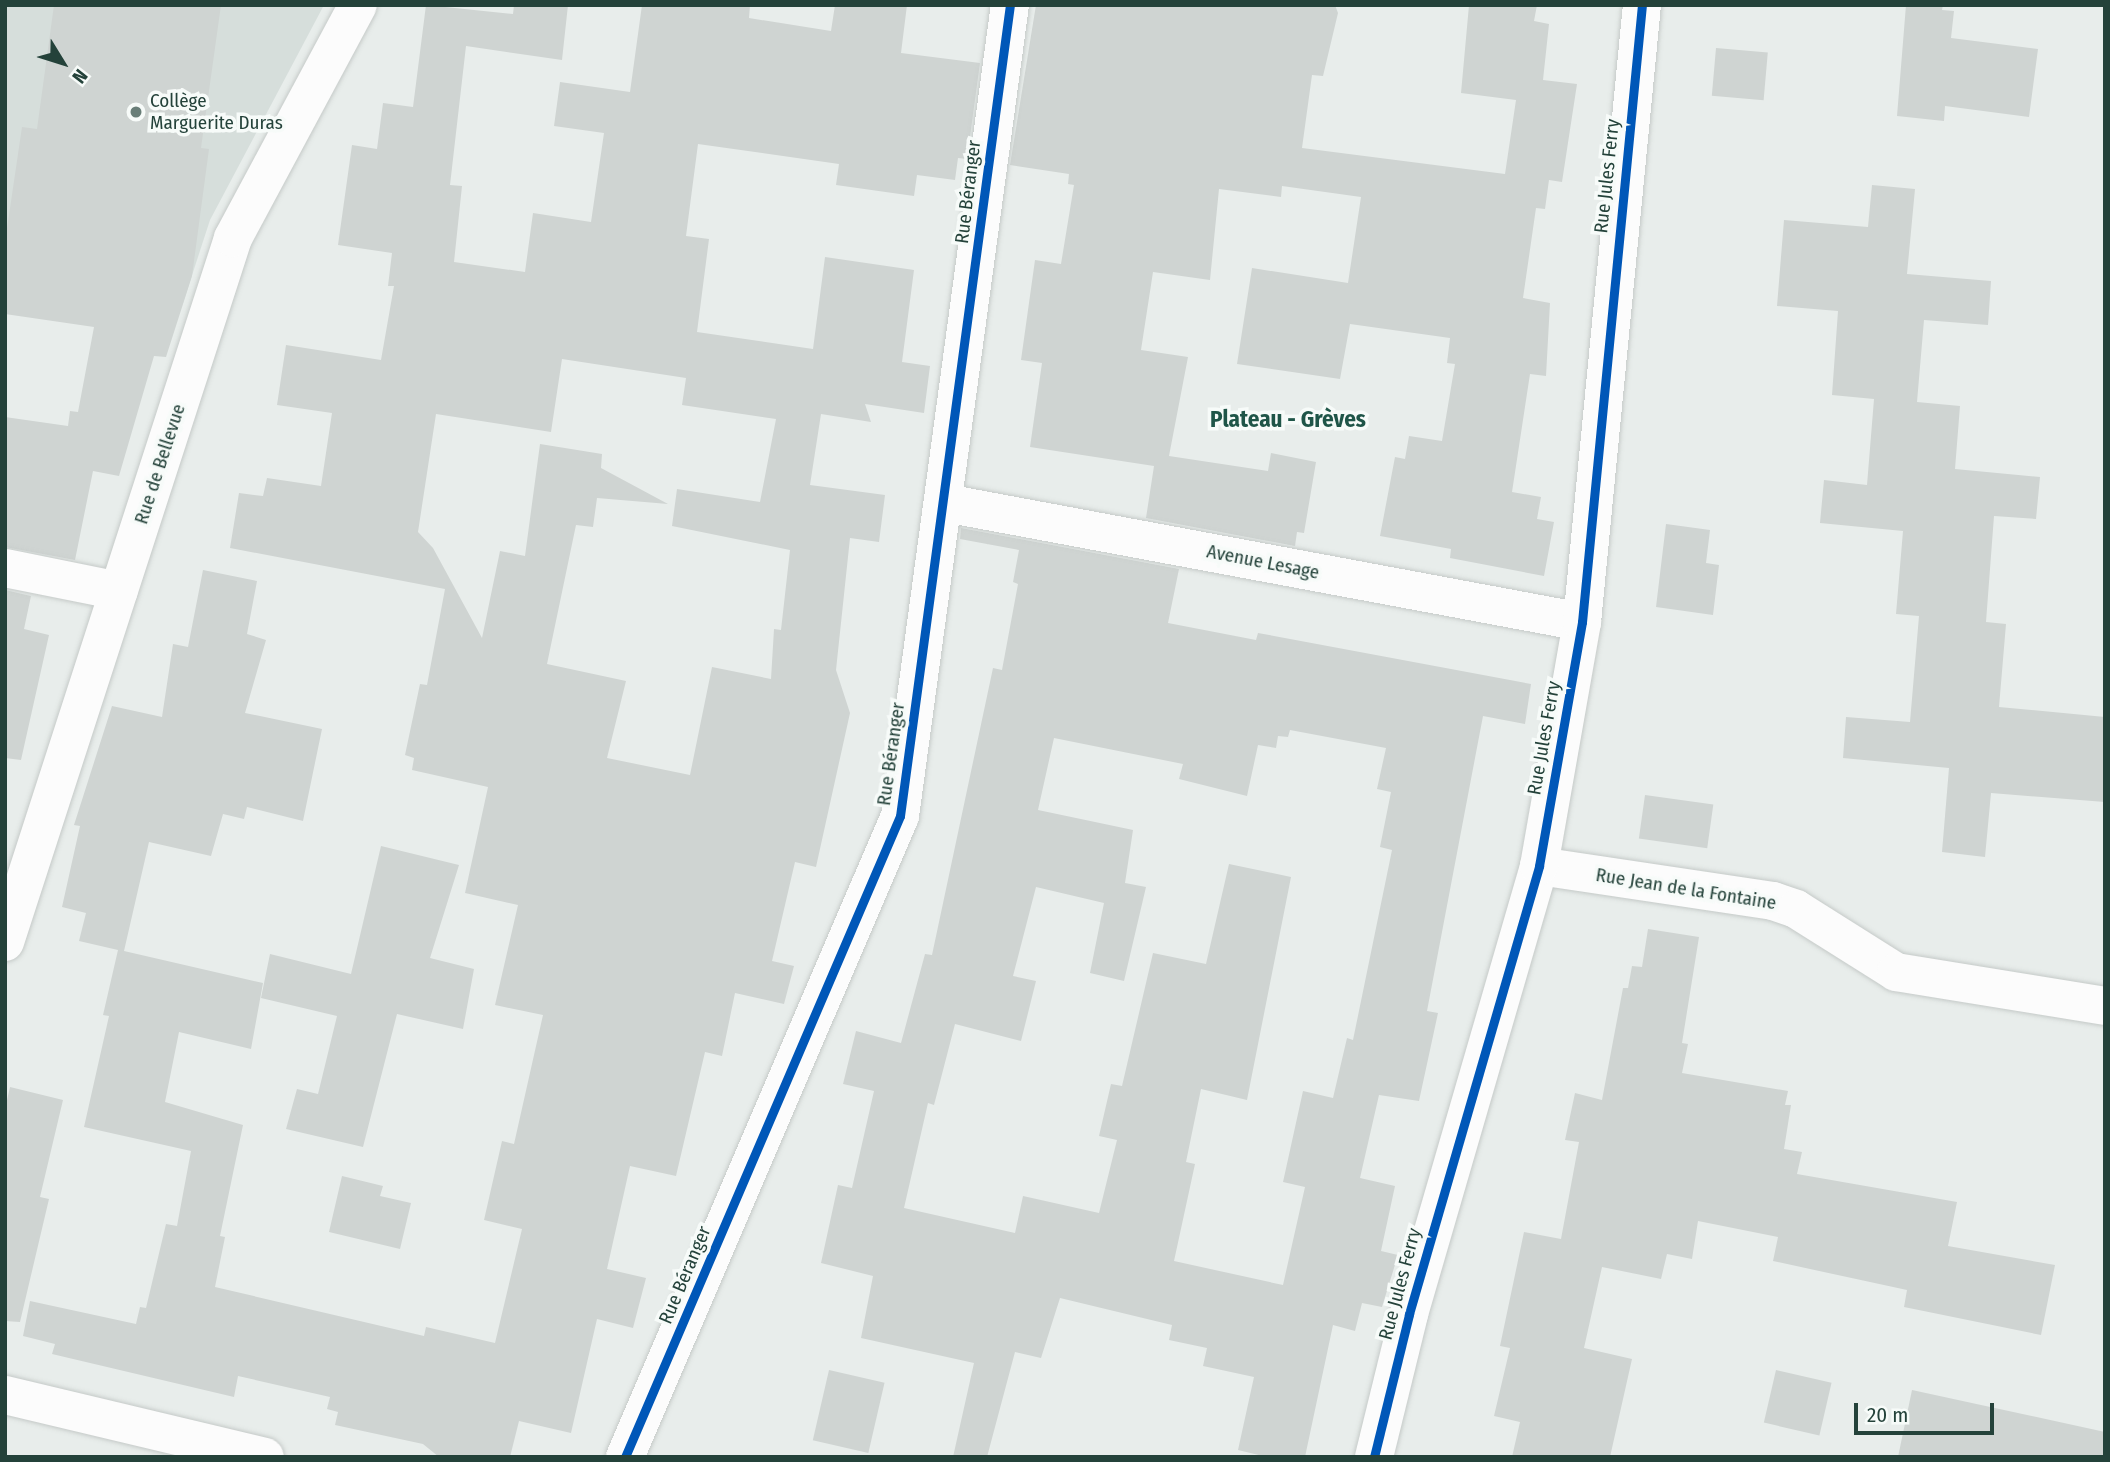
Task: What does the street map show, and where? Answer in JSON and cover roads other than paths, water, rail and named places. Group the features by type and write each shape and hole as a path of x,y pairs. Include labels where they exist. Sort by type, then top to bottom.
{"street":[{"name":"Rue de Bellevue","path":"5,942 233,238 358,5"},
{"name":"Rue Béranger","path":"625,1457 900,816 1010,5"},
{"name":"Rue Jules Ferry","path":"1374,1457 1409,1314 1539,866 1582,622 1642,5"},
{"name":"Avenue Lesage","path":"944,503 1582,622"},
{"path":"5,568 119,591"},
{"name":"Rue Jean de la Fontaine","path":"1539,866 1773,901 1796,909 1896,972 2105,1006"},
{"path":"5,1395 265,1457"}],"place":[{"name":"Collège Marguerite Duras","path":"136,112"}],"district":[{"name":"Plateau - Grèves","path":"1288,419"}]}
